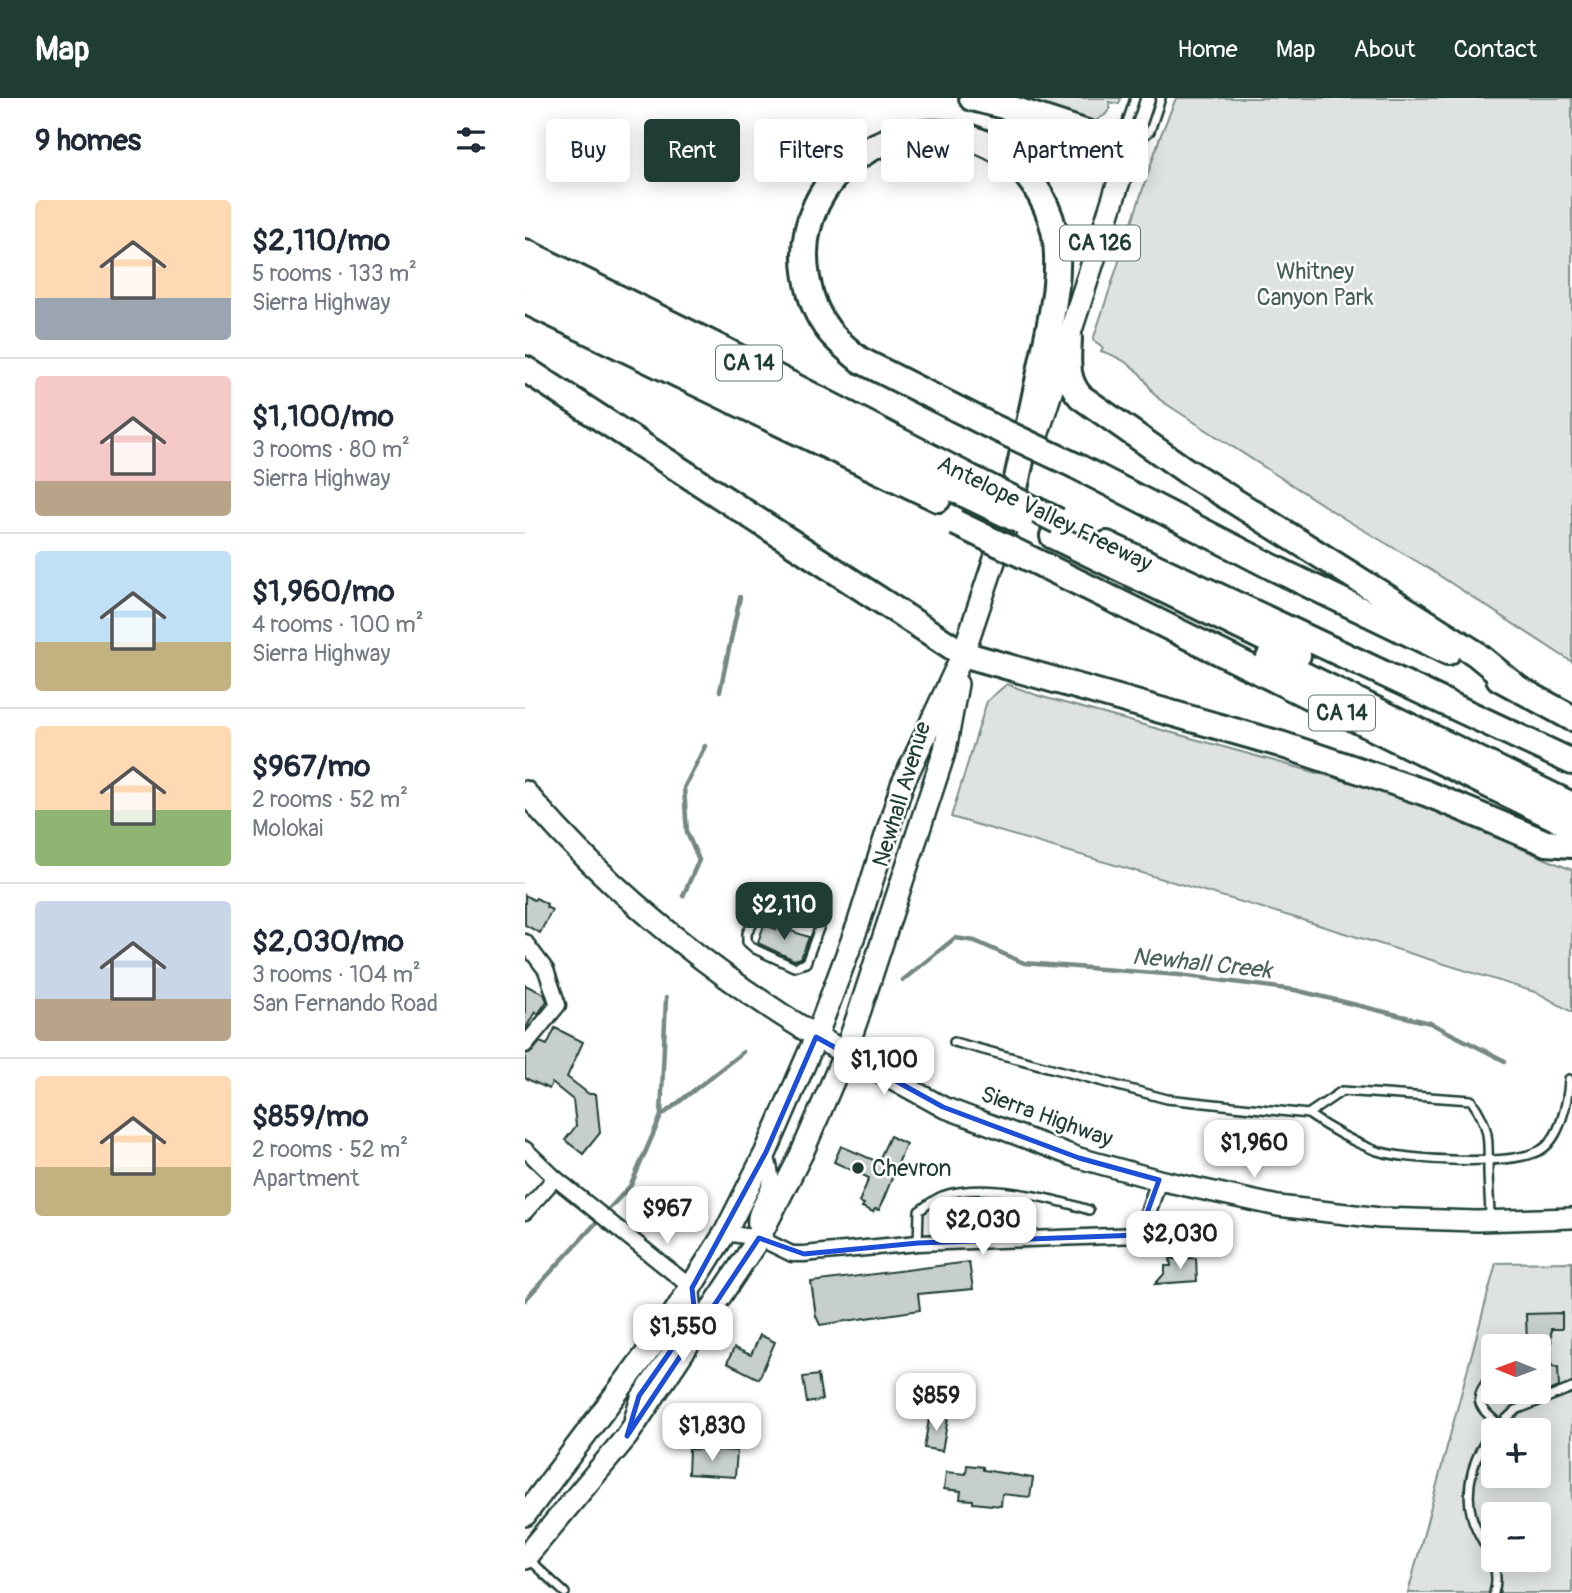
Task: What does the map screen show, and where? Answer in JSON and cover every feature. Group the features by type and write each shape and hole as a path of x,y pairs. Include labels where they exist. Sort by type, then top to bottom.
{"highway":[{"path":"972,98 1044,119"},
{"path":"1009,516 1053,303 1056,253 1054,231 1037,189 1024,171 1008,156 989,144 968,136 923,130 902,134 861,151 843,165 828,182 817,202 805,245 805,266 816,309 827,329 841,345 860,360 989,425 1076,466 1274,568 1514,685 1572,718"},
{"name":"Antelope Valley Freeway","path":"525,252 724,349 964,502 1050,543 1572,827"},
{"path":"525,276 964,502"},
{"path":"525,301 964,502"},
{"name":"Antelope Valley Freeway","path":"525,317 964,502 1050,543 1572,762"},
{"path":"1069,338 1067,368 1070,380 1081,397 1185,471 1475,653 1514,685"},
{"path":"525,369 963,654 1280,744 1426,793 1546,843 1572,845"},
{"path":"1050,543 1572,790"},
{"path":"1050,543 1572,804"}],"main road":[{"name":"Newhall Avenue","path":"525,1515 639,1364 692,1288 725,1233 766,1152 816,1037 858,925 902,785 963,654 1119,182"},
{"name":"Newhall Avenue","path":"525,1558 627,1436 758,1238 802,1153 845,1053 946,750 963,654"},
{"name":"Sierra Highway","path":"525,792 572,844 659,924 709,964 816,1037 943,1107 1079,1158 1159,1180 1278,1206 1380,1218 1572,1218"}],"street":[{"path":"525,942 546,970 558,1005 525,1045"},
{"path":"525,1149 555,1178 692,1288 695,1316 639,1396 627,1436"},
{"path":"758,1238 754,1228 754,1216 771,1179 766,1152"},
{"path":"525,1212 555,1178"},
{"path":"725,1233 758,1238 792,1254 918,1243 1139,1235 1159,1180"}],"lane":[{"path":"1128,119 1135,98"},
{"path":"1148,133 1161,98"},
{"path":"770,897 747,933 747,942 755,949 795,967 806,963 824,915"},
{"path":"954,1042 1167,1098 1308,1114 1374,1150 1409,1158 1489,1159 1519,1156 1541,1150 1556,1132 1568,1101 1569,1079"},
{"path":"1308,1114 1342,1091 1472,1100 1484,1118 1490,1142 1490,1220"},
{"path":"918,1243 919,1211 940,1196 972,1189 1055,1199 1089,1210"},
{"path":"1139,1235 1174,1240 1209,1238"},
{"path":"1507,1418 1516,1410 1572,1388"},
{"path":"1481,1391 1480,1408 1488,1418"},
{"path":"1481,1450 1476,1458 1471,1481 1472,1518 1496,1569 1494,1593"},
{"path":"525,1558 565,1593"}],"highlighted area":[{"path":"816,1037 943,1107 1079,1158 1159,1180 1139,1235 918,1243 804,1254 759,1238 627,1436 639,1396 695,1316 692,1288 766,1152"}],"green space":[{"path":"1017,98 1121,98 1119,104 1109,102 1110,109 1105,115 1098,119 1088,119"},
{"name":"Whitney Canyon Park","path":"1176,98 1572,98 1572,662 1163,402 1137,371 1123,360 1101,351 1103,347 1093,340 1145,182 1148,182 1148,173"},
{"path":"1007,684 1039,696 1390,793 1572,870 1572,1012 1538,993 1296,918 951,817 987,701"},
{"path":"1572,1262 1572,1593 1408,1593 1496,1263"}],"building":[{"path":"525,895 547,904 546,907 552,910 540,933 525,925"},
{"path":"764,925 776,929 777,926 809,937 801,958 794,960 760,944 758,942"},
{"path":"525,985 544,994 547,1001 538,1014 535,1012 525,1030"},
{"path":"555,1028 583,1042 567,1077 589,1094 596,1094 600,1133 583,1154 565,1140 576,1126 573,1100 552,1083 549,1089 525,1078 525,1054 532,1052 540,1042 547,1045"},
{"path":"890,1136 906,1144 879,1210 875,1209 873,1212 862,1207 864,1204 859,1202 869,1178 834,1162 841,1146 878,1162"},
{"path":"1196,1258 1197,1281 1155,1284 1165,1273 1165,1266 1171,1266 1170,1259"},
{"path":"969,1262 973,1289 918,1294 920,1310 820,1325 816,1316 811,1282"},
{"path":"1562,1313 1562,1329 1551,1329 1552,1366 1558,1367 1559,1387 1551,1390 1551,1334 1527,1334 1526,1314"},
{"path":"760,1335 775,1342 759,1379 727,1363 734,1348 751,1355"},
{"path":"818,1375 822,1400 807,1403 803,1377"},
{"path":"930,1414 948,1418 942,1451 924,1448"},
{"path":"689,1449 737,1451 735,1477 688,1474"},
{"path":"967,1465 1033,1478 1030,1497 1002,1494 1001,1506 960,1499 961,1491 944,1489 946,1472 966,1474"}],"waterway":[{"path":"720,691 740,597"},
{"path":"683,896 699,860 687,833 684,788 705,746"},
{"name":"Newhall Creek","path":"903,980 955,938 975,941 1024,963 1179,975 1295,990 1430,1023 1505,1061"},
{"path":"661,1116 666,998"},
{"name":"Newhall Creek","path":"525,1300 631,1185 661,1116 743,1052"}],"place":[{"name":"Chevron","path":"858,1168"}]}
